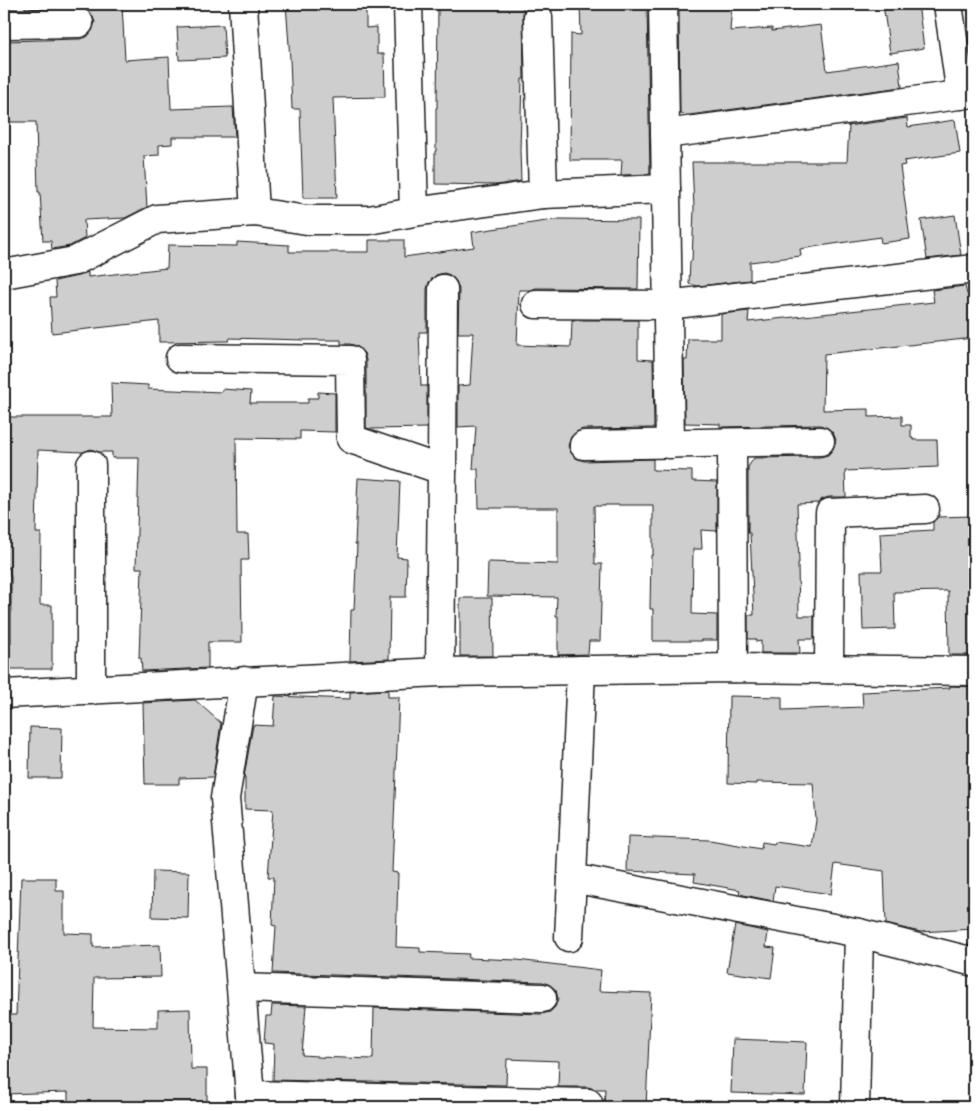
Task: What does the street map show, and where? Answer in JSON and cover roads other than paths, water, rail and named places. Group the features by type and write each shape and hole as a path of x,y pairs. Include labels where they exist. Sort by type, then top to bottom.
{"street":[{"path":"243,4 255,212"},
{"path":"408,4 414,212"},
{"path":"663,4 670,444"},
{"path":"665,134 968,94 948,4"},
{"path":"538,17 543,194"},
{"path":"4,24 79,23"},
{"path":"4,274 75,261 157,219 255,212 306,220 369,220 543,194 666,189"},
{"path":"536,304 667,305 974,268"},
{"path":"440,672 443,289"},
{"path":"180,358 350,360 351,439 442,470"},
{"path":"584,445 820,441"},
{"path":"732,443 733,668"},
{"path":"90,465 92,690"},
{"path":"829,669 830,513 925,509"},
{"path":"4,694 440,672 733,668 974,671"},
{"path":"569,937 581,670"},
{"path":"244,682 225,798 251,1101 588,1103"},
{"path":"572,878 859,933 974,962"},
{"path":"855,1107 859,933"},
{"path":"242,988 542,998"}]}
